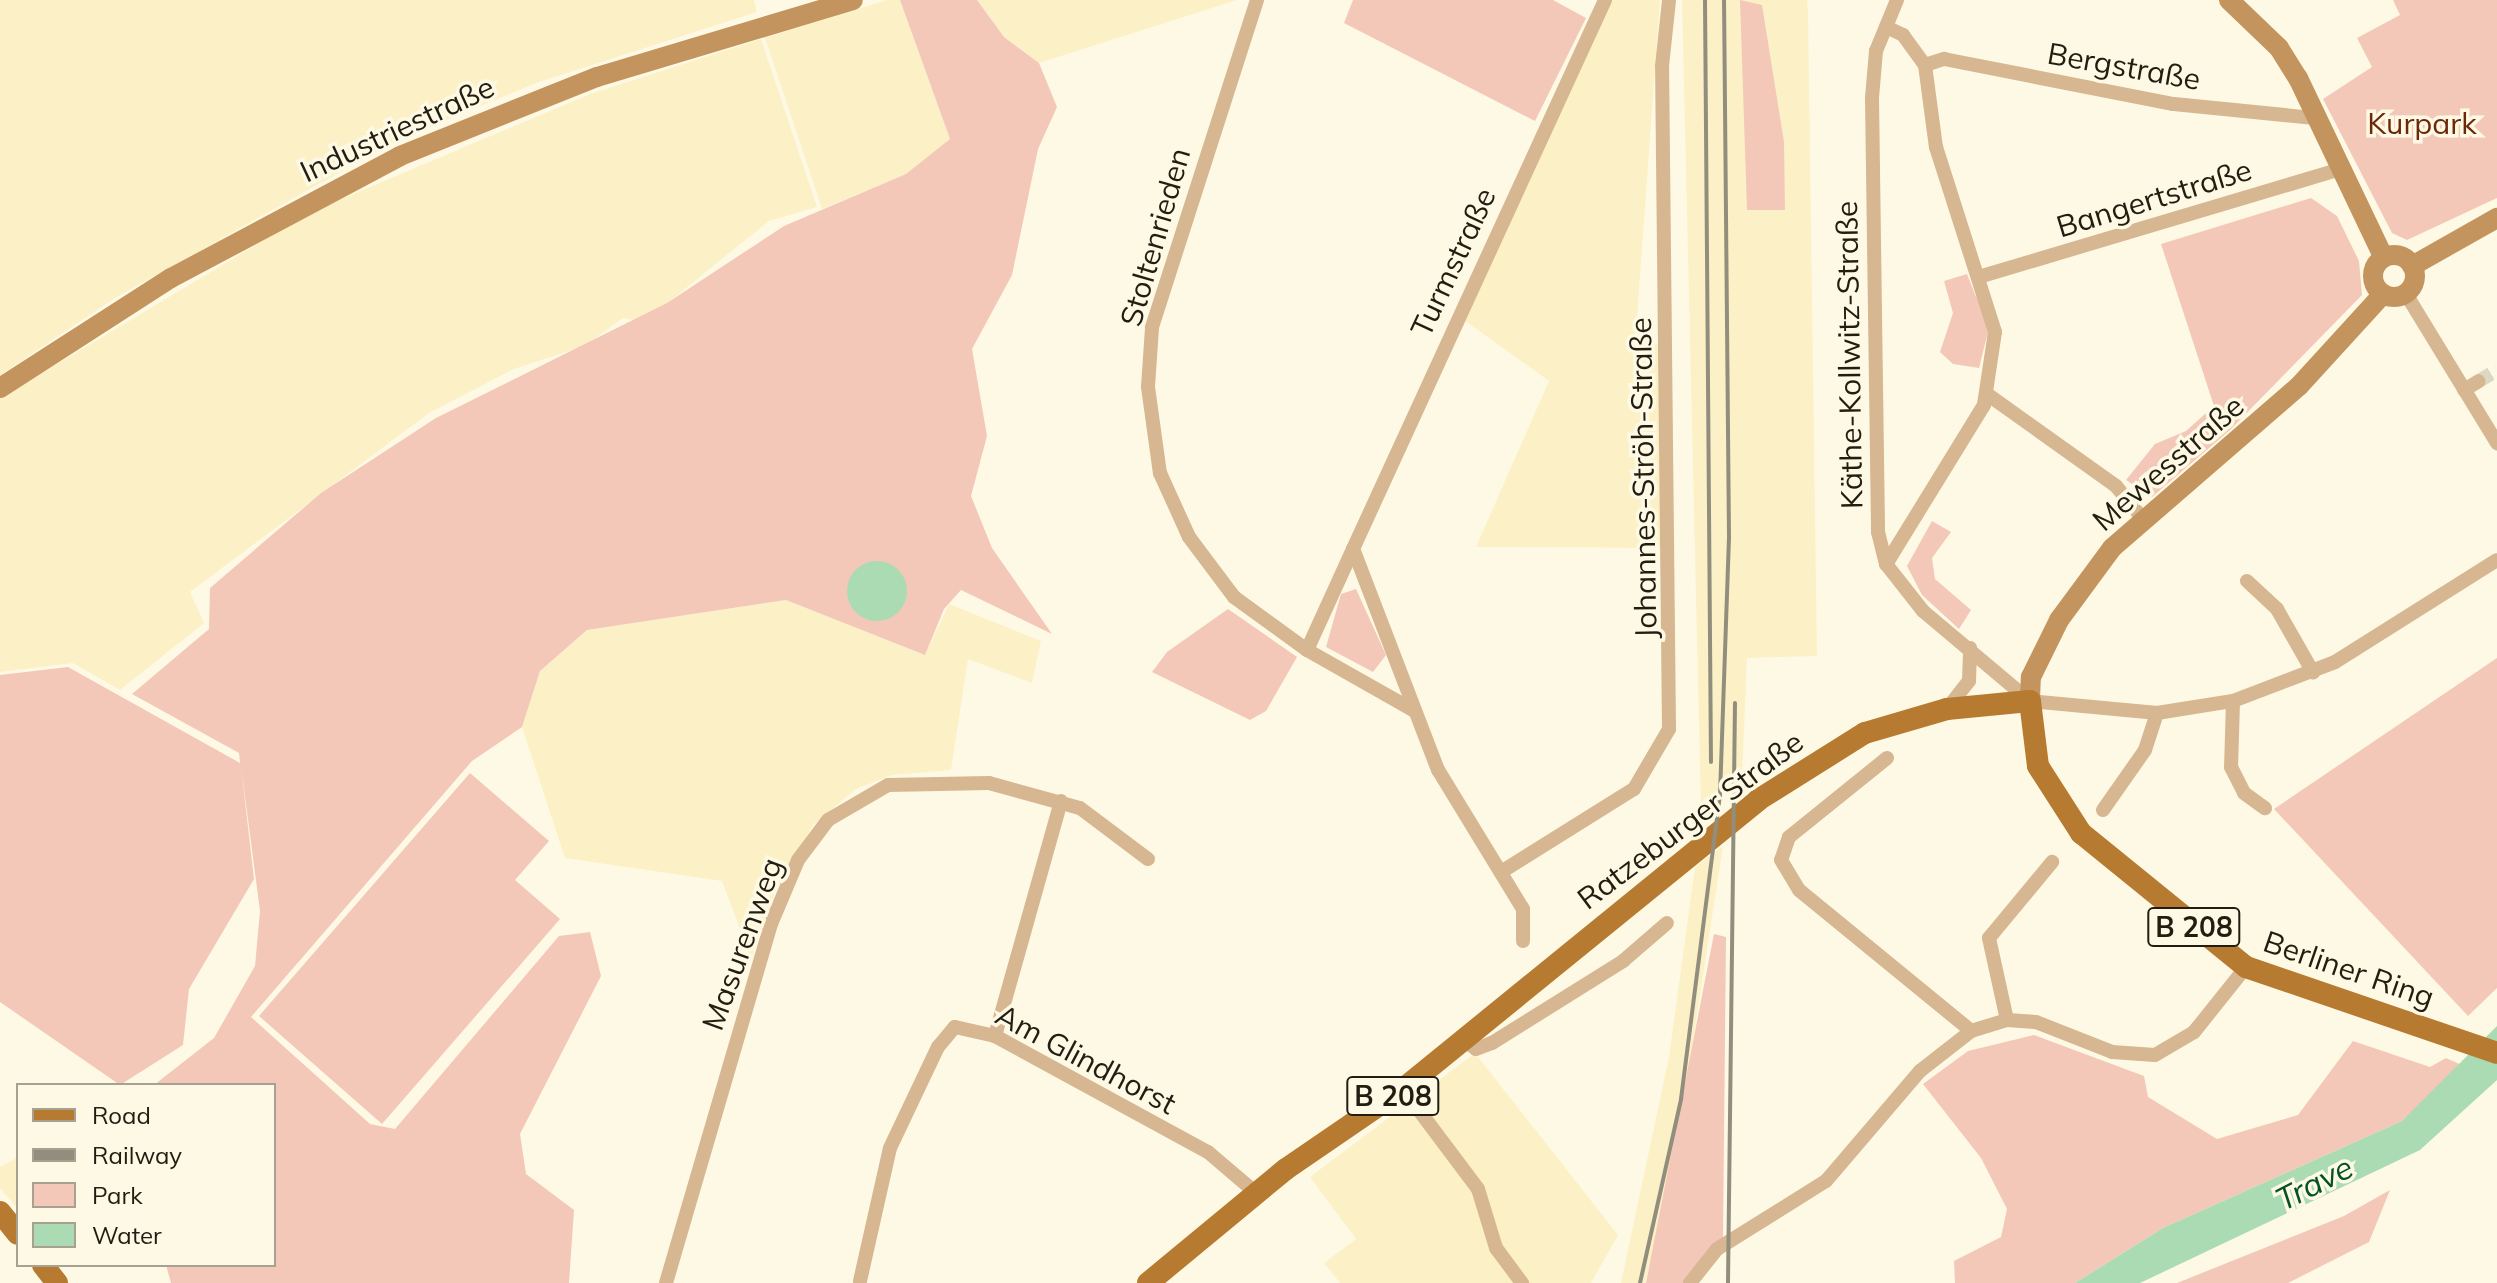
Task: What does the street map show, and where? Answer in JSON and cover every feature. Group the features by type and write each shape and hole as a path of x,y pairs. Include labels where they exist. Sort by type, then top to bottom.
{"main road":[{"name":"Ratzeburger Straße","path":"1148,1283 1256,1193 1403,1089 1825,753 1887,723 1947,709 2030,701"},
{"name":"Berliner Ring","path":"2030,701 2038,766 2081,833 2246,967 2497,1053"},
{"path":"0,1212 16,1232"},
{"path":"45,1267 57,1283"}],"street":[{"name":"Industriestraße","path":"0,388 171,278 400,156 597,77 853,0"},
{"name":"Stoltenrieden","path":"1257,0 1152,328 1148,387 1160,473 1189,537 1234,597 1307,650 1413,710"},
{"name":"Turmstraße","path":"1307,650 1605,0"},
{"name":"Johannes-Ströh-Straße","path":"1501,872 1634,789 1654,765 1672,698 1662,66 1669,0"},
{"name":"Käthe-Kollwitz-Straße","path":"1897,0 1876,51 1872,164 1878,532 1886,564 1923,611 2030,701"},
{"path":"2229,0 2279,48 2384,258"},
{"path":"1886,27 1903,35 1925,65 1936,147 1982,276 1995,332 1987,394 1886,564"},
{"name":"Bergstraße","path":"1925,65 1944,59 2174,104 2315,118"},
{"name":"Bangertstraße","path":"1982,276 2340,169"},
{"path":"2412,266 2497,218"},
{"path":"2399,256 2412,266 2414,283 2406,294 2383,294 2373,273 2384,258 2399,256"},
{"name":"Mewesstraße","path":"2030,701 2031,677 2059,620 2143,519 2299,386 2383,294"},
{"path":"2406,294 2497,443"},
{"path":"2464,390 2479,381"},
{"path":"1987,394 2116,486 2143,519"},
{"path":"1353,549 1413,710 1459,811 1523,909 1523,941"},
{"path":"2030,701 2157,713 2233,701 2313,672 2381,638 2496,560"},
{"path":"2247,581 2277,609 2313,672"},
{"path":"1947,709 1969,681 1970,648"},
{"path":"2233,701 2231,767 2244,793 2265,808"},
{"path":"2103,810 2145,750 2157,713"},
{"path":"1887,758 1789,837 1781,860 1799,890 1971,1031"},
{"name":"Masurenweg","path":"666,1283 771,924 816,834 849,804 914,780 1009,786 1061,801 1148,859"},
{"path":"995,1036 1061,801"},
{"path":"2007,1020 1989,938 2052,862"},
{"path":"1463,1039 1476,1049 1492,1043 1623,961 1667,923"},
{"path":"1690,1283 1717,1249 1826,1181 1920,1071 1971,1031 2007,1020 2068,1030 2112,1052 2155,1055 2194,1032 2246,967"},
{"name":"Am Glindhorst","path":"860,1281 890,1148 938,1047 955,1027 995,1036 1208,1152 1256,1193"},
{"path":"1403,1089 1478,1189 1496,1248 1522,1283"}],"shaded area":[{"path":"0,0 754,0 757,12 536,83 394,142 115,298 0,375"},
{"path":"887,0 900,0 950,139 906,174 822,209 765,38"},
{"path":"977,0 1237,0 1039,63 1004,37"},
{"path":"1612,0 1660,0 1635,345 1660,344 1670,548 1476,547 1549,381 1457,315"},
{"path":"1682,0 1807,0 1808,12 1817,656 1747,658 1742,778 1701,810"},
{"path":"761,39 817,207 769,221 644,322 623,318 584,346 514,369 429,413 190,592 204,623 120,690 73,663 0,672 0,398 311,212 590,94"},
{"path":"786,600 925,655 949,604 1041,641 1032,683 968,659 951,770 892,775 856,789 813,825 776,890 751,958 722,881 565,858 522,727 540,671 587,630"},
{"path":"1723,846 1673,1170 1645,1283 1621,1283 1669,1057 1695,867"},
{"path":"1475,1053 1618,1235 1591,1283 1340,1283 1324,1263 1356,1239 1310,1177"},
{"path":"16,1158 16,1207 0,1188 0,1167"}],"green space":[{"path":"900,0 977,0 1004,37 1039,63 1057,107 1038,149 1012,275 972,349 987,436 971,496 992,548 1052,634 961,590 944,609 925,655 786,600 587,630 540,671 522,727 472,761 251,1017 370,1124 395,1129 559,936 590,932 601,976 520,1134 526,1174 574,1210 569,1283 171,1283 167,1267 276,1267 276,1083 157,1083 214,1038 255,966 260,911 241,766 254,879 189,989 183,1045 123,1083 117,1083 0,1002 0,675 68,667 240,763 239,753 132,694 209,629 210,588 321,493 436,418 667,303 784,226 906,174 950,139"},
{"path":"1353,0 1553,0 1586,18 1535,121 1344,23"},
{"path":"1740,0 1762,5 1784,142 1785,210 1747,210"},
{"name":"Kurpark","path":"2393,0 2497,0 2497,198 2407,240 2392,233 2323,99 2372,67 2357,38 2400,15"},
{"path":"2311,198 2337,216 2359,261 2362,295 2230,430 2152,497 2126,480 2155,444 2186,431 2214,406 2161,244"},
{"path":"1967,274 1976,297 1983,297 1988,332 1979,368 1953,364 1940,352 1953,313 1944,281"},
{"path":"1932,521 1951,532 1932,558 1935,579 1971,610 1959,629 1922,595 1907,566"},
{"path":"1356,589 1386,655 1373,672 1326,647 1341,594"},
{"path":"1228,609 1297,657 1266,711 1250,720 1152,672 1167,652"},
{"path":"2497,658 2497,988 2468,1016 2274,809"},
{"path":"470,773 549,841 515,880 560,919 382,1124 259,1016"},
{"path":"1714,934 1726,937 1723,1238 1683,1283 1646,1283"},
{"path":"2034,1035 2144,1076 2148,1097 2217,1139 2298,1115 2353,1041 2430,1067 2446,1058 2464,1066 2402,1121 2163,1228 2075,1283 1955,1283 1954,1261 2001,1237 2007,1209 1981,1158 1923,1084 1968,1051"},
{"path":"2390,1190 2369,1242 2288,1283 2177,1283 2344,1216"}],"water":[{"path":"877,561 889,563 898,570 905,579 905,603 898,612 889,619 877,621 865,619 856,612 849,603 847,591 849,579 856,570 865,563"},
{"name":"Trave","path":"2497,1026 2497,1080 2420,1150 2140,1283 2075,1283 2163,1228 2402,1121"}],"tunnel":[{"path":"2479,381 2497,370"}],"railway":[{"path":"1705,0 1711,762"},
{"path":"1640,1283 1681,1099 1720,795 1729,538 1724,0"},
{"path":"1728,1283 1735,703"}]}
